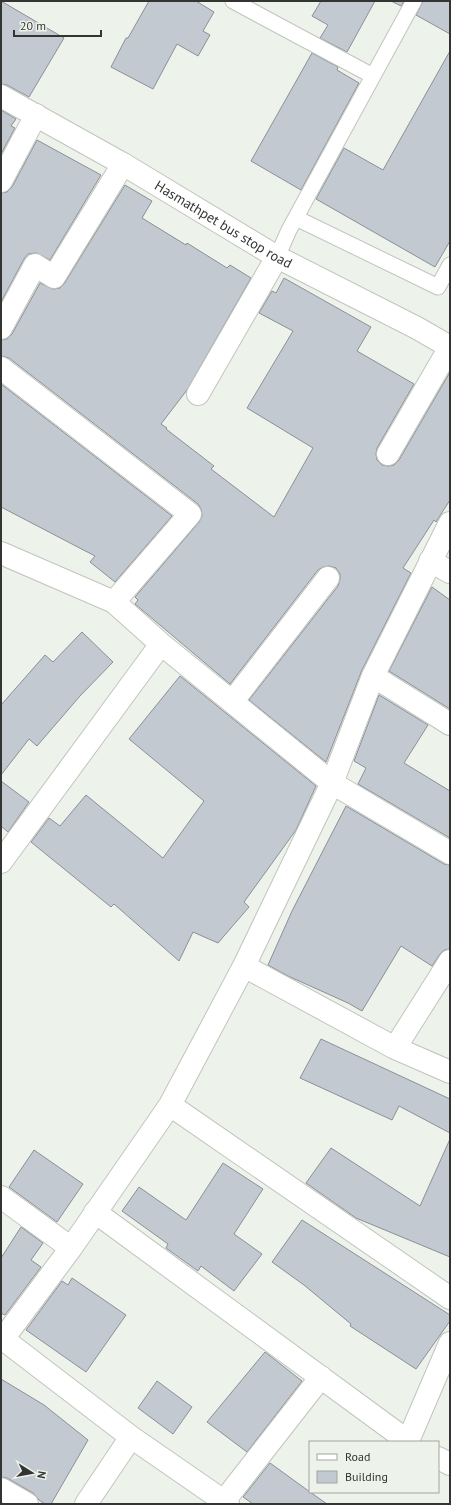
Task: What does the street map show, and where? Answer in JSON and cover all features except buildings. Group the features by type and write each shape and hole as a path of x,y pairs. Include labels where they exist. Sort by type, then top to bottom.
{"street":[{"name":"Hasmathpet bus stop road","path":"1,96 123,164 277,257 417,328 450,347"},
{"path":"1,181 36,115"},
{"path":"1,328 35,265 54,277 123,164"},
{"path":"198,394 277,257"},
{"path":"388,454 450,347"},
{"path":"1,368 190,514 114,602"},
{"path":"321,1377 226,1503 131,1437 3,1339 71,1248 170,1105 244,966 332,783 373,676 450,523"},
{"path":"1,552 114,602 161,644 332,783 450,853"},
{"path":"430,561 450,572"},
{"path":"232,702 328,578"},
{"path":"1,862 161,644"},
{"path":"373,676 450,724"},
{"path":"395,1048 450,961"},
{"path":"244,966 395,1048 450,1072"},
{"path":"170,1105 450,1298"},
{"path":"1,1197 71,1248"},
{"path":"95,1212 407,1441"},
{"path":"408,1441 450,1343"},
{"path":"86,1504 131,1437"},
{"path":"439,1458 450,1464"},
{"path":"1,1489 27,1504"}],"lane":[{"path":"233,1 373,76"},
{"path":"277,257 296,218 414,1"},
{"path":"296,218 438,287 450,265"}]}
